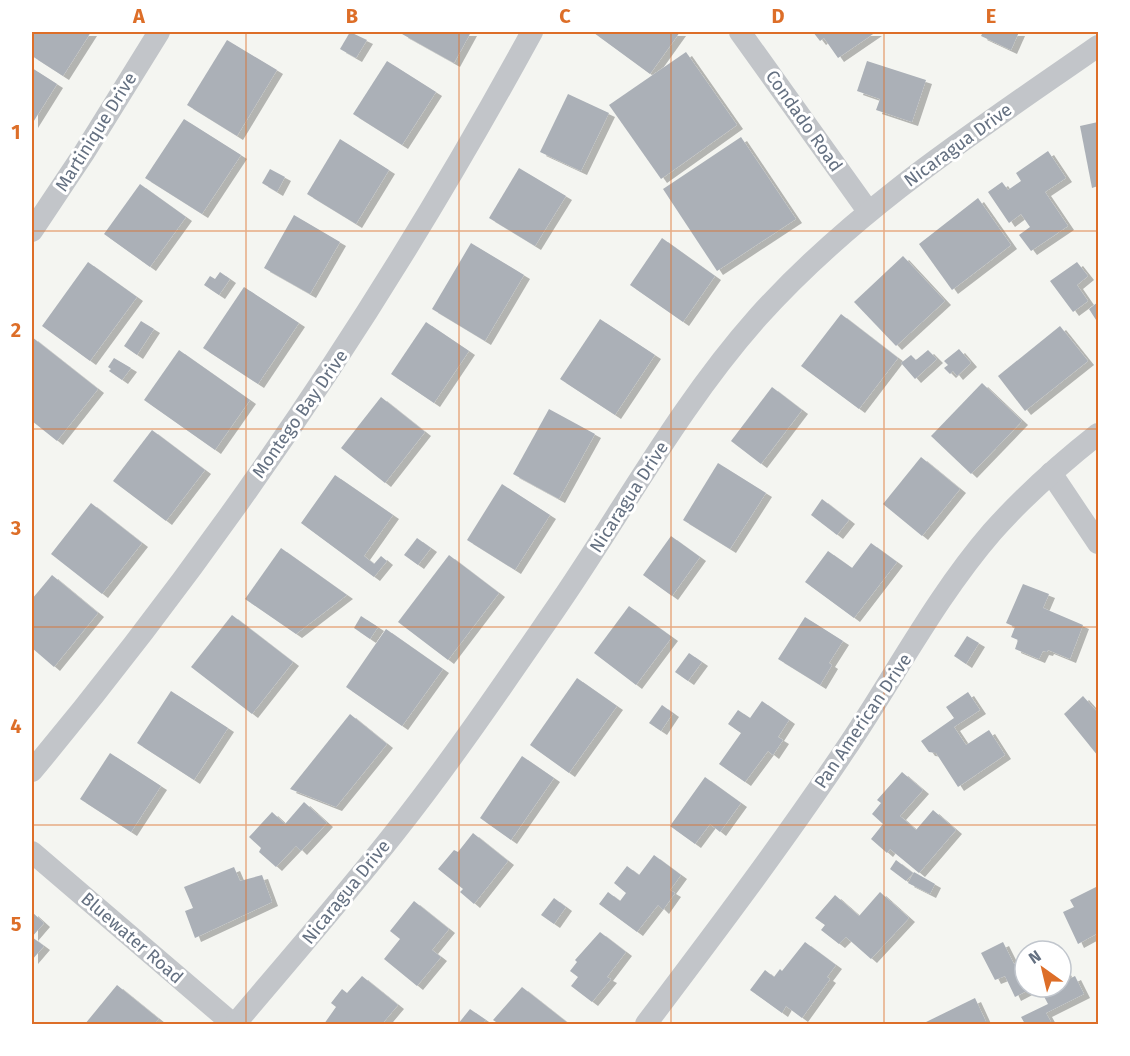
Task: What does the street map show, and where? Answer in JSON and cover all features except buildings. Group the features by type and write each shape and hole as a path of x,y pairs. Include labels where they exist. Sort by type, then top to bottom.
{"street":[{"name":"Martinique Drive","path":"32,231 84,153 159,32"},
{"name":"Montego Bay Drive","path":"32,771 176,587 312,398 421,228 532,32"},
{"name":"Condado Road","path":"740,32 868,211"},
{"name":"Nicaragua Drive","path":"234,1024 355,882 446,765 557,607 712,373 790,283 868,211 1098,45"},
{"name":"Pan American Drive","path":"646,1024 790,829 958,576 991,534 1051,473 1098,434"},
{"path":"1051,473 1098,543"},
{"name":"Bluewater Road","path":"32,852 234,1024"}]}
